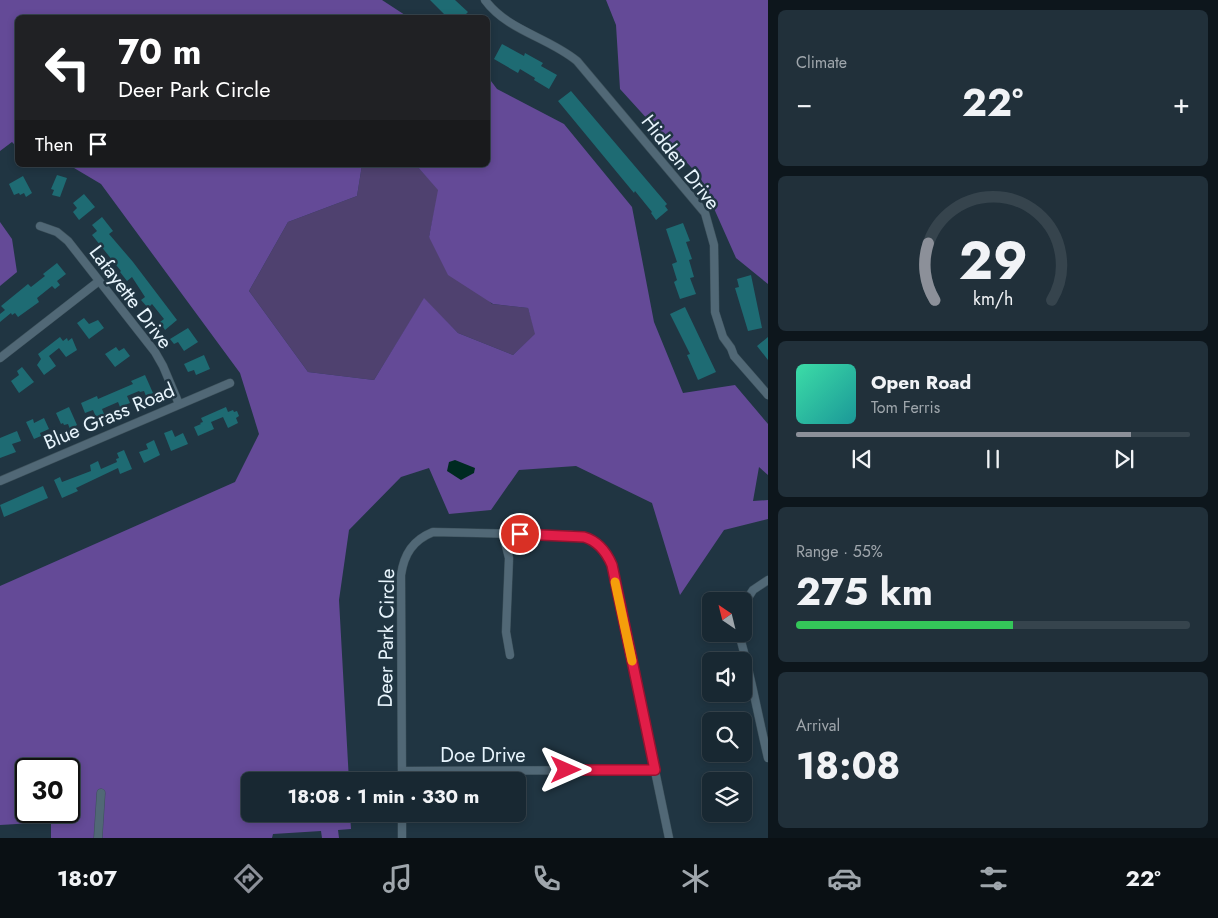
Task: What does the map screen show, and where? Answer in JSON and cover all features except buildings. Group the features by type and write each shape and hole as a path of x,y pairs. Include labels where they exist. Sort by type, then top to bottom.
{"street":[{"name":"Hidden Drive","path":"485,0 516,27 561,49 576,60 705,213 714,245 715,312 723,338 731,348 734,356 768,395"},
{"name":"Lafayette Drive","path":"40,226 51,229 63,237 155,352 179,404"},
{"path":"0,358 99,281"},
{"name":"Blue Grass Road","path":"0,481 230,383"},
{"name":"Deer Park Circle","path":"402,771 400,575 403,560 411,547 418,539 433,532 584,537 594,540 609,558 614,575 669,838"},
{"path":"504,534 509,558 506,632 510,656"},
{"path":"752,592 768,580"},
{"path":"741,642 768,758"},
{"name":"Doe Drive","path":"402,771 655,770"},
{"path":"98,838 101,793"},
{"path":"402,822 402,838"}],"shaded area":[{"path":"0,0 382,0 405,15 15,15 15,145 12,142 0,151"},
{"path":"606,0 768,0 768,284 736,258 700,177 620,89 616,25"},
{"path":"490,80 497,89 564,124 632,207 654,322 683,393 735,385 768,424 768,475 759,467 753,501 768,500 768,519 724,530 680,595 652,503 576,466 519,470 491,510 449,514 429,468 401,477 349,530 339,600 349,772 241,772 241,822 351,822 351,829 338,830 339,838 322,838 321,831 273,834 272,838 51,838 51,823 80,823 80,758 15,758 15,823 34,823 0,825 0,586 235,482 259,434 240,373 101,184 72,167 362,167 357,196 288,222 249,291 308,372 374,380 424,298 458,333 513,355 535,334 528,308 493,304 448,275 429,237 438,190 418,167 490,167"},
{"path":"362,167 418,167 439,190 429,237 492,304 528,308 536,334 513,355 458,333 424,299 374,380 308,372 249,291 288,222 357,196"},
{"path":"0,222 12,239 17,272 0,286"},
{"path":"455,460 475,468 474,473 461,480 447,471 449,462"}],"slow traffic":[{"path":"615,582 632,661"}],"route":[{"path":"520,534 584,537 594,540 599,544 609,558 655,770 566,770"}]}
